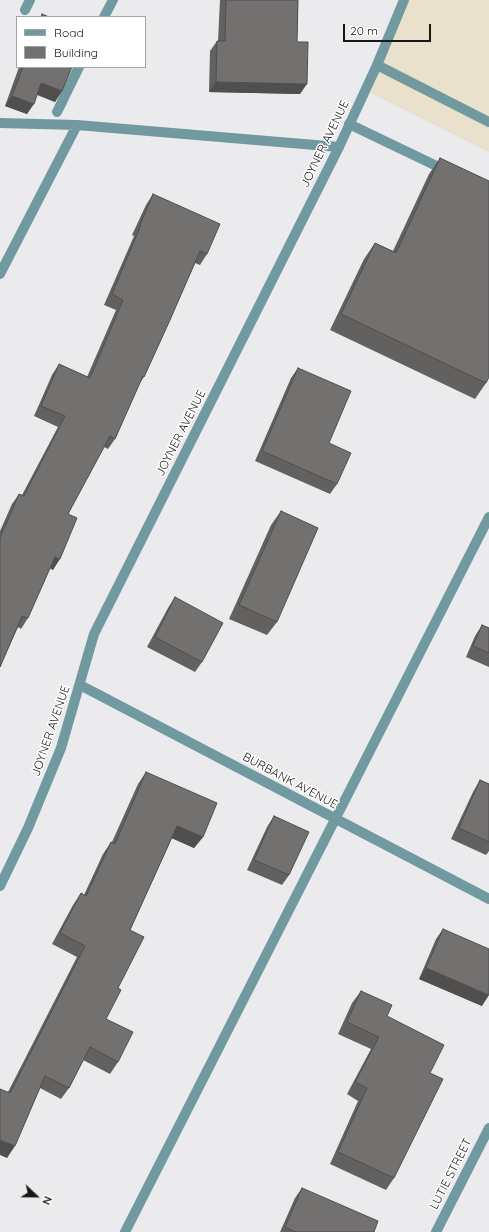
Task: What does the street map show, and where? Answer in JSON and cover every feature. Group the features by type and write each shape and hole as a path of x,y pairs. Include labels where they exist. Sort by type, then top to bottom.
{"street":[{"path":"25,10 30,0"},
{"path":"105,16 113,0"},
{"name":"JOYNER AVENUE","path":"0,886 28,828 58,756 94,634 339,148 377,65 404,0"},
{"path":"377,65 489,122"},
{"path":"57,112 79,68"},
{"path":"0,124 77,125 339,148"},
{"path":"349,124 454,174"},
{"path":"0,274 77,125"},
{"path":"125,1232 489,517"},
{"name":"BURBANK AVENUE","path":"80,685 489,899"},
{"name":"LUTIE STREET","path":"436,1232 489,1128"}],"shaded area":[{"path":"404,0 489,0 489,152 365,90"}],"building":[{"path":"226,0 298,0 297,42 308,42 307,84 216,82 217,41 225,41"},
{"path":"23,68 72,68 62,91 41,83 34,104 12,96"},
{"path":"440,158 489,181 489,377 486,383 341,314 375,243 396,253"},
{"path":"153,194 220,224 207,254 200,251 115,439 110,436 68,514 77,518 60,559 55,557 28,618 22,616 0,667 0,538 19,494 24,496 65,416 41,406 59,364 90,378 123,300 112,294"},
{"path":"298,368 351,391 329,443 351,453 337,484 262,451"},
{"path":"281,511 318,528 277,622 239,605"},
{"path":"175,597 223,623 202,662 155,637"},
{"path":"482,625 489,628 489,653 473,646"},
{"path":"146,772 217,803 203,837 177,826 130,930 144,937 118,988 121,990 106,1019 133,1032 118,1062 90,1047 69,1088 45,1076 15,1146 0,1140 0,1089 10,1093 85,946 60,933 81,893 86,896 111,842 115,844"},
{"path":"480,780 489,784 489,842 459,828"},
{"path":"274,816 309,832 289,875 254,860"},
{"path":"443,929 489,949 489,995 426,968"},
{"path":"361,991 392,1005 387,1016 444,1045 430,1073 443,1079 394,1178 338,1152 367,1088 355,1082 379,1037 347,1022"},
{"path":"302,1188 378,1221 374,1232 296,1232 285,1227"}]}
